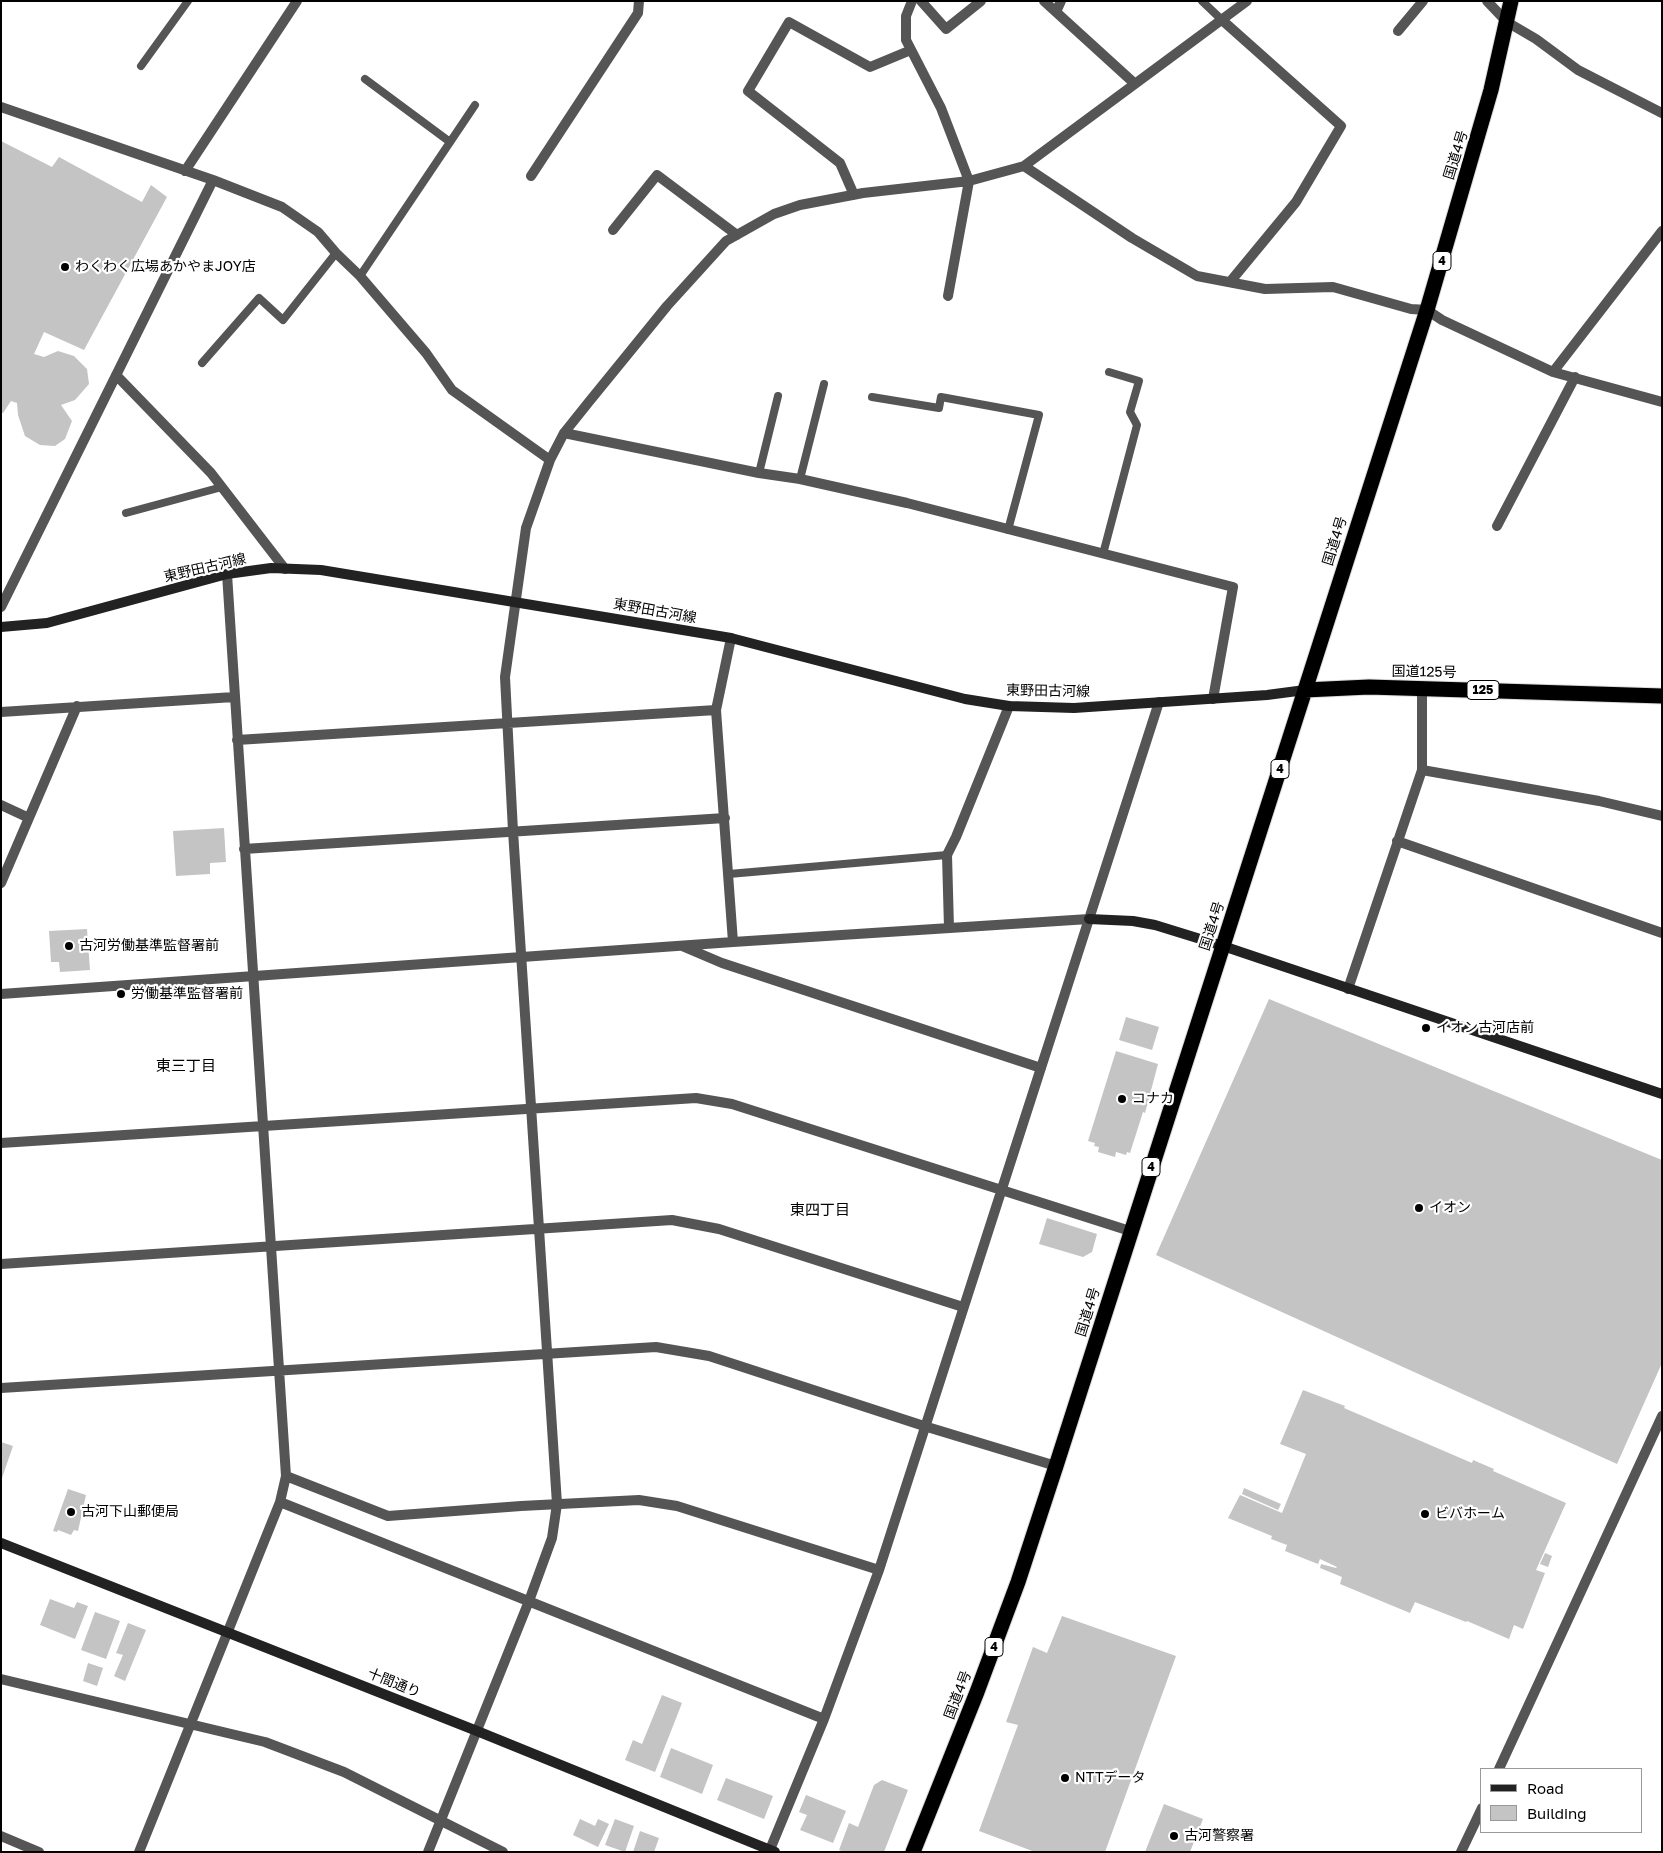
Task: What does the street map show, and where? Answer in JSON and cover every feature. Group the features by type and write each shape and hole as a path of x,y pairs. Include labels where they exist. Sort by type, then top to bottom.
{"highway":[{"name":"国道4号","path":"913,1852 977,1692 1018,1582 1056,1466 1427,310 1482,123 1511,1"},
{"name":"国道125号","path":"1305,690 1342,687 1422,688 1662,696"}],"street":[{"path":"185,171 297,1"},
{"path":"531,176 638,13 640,1"},
{"path":"912,1 906,16 906,40 941,108 969,181 948,296"},
{"path":"921,1 946,29 981,1"},
{"path":"1044,1 1134,84"},
{"path":"1056,12 1061,1"},
{"path":"428,1852 529,1601 552,1538 557,1504 538,1229 505,677 526,528 550,460 564,433 678,292 726,242 774,214 800,205 854,195 969,181 1024,166 1247,1"},
{"path":"1398,32 1424,1"},
{"path":"1487,1 1507,22 1536,39 1578,70 1662,113"},
{"path":"1222,20 1341,126 1296,202 1230,282"},
{"path":"854,195 840,163 748,91 789,22 870,66 911,50"},
{"path":"1,107 213,180 282,206 318,232 360,276 426,353 452,390 550,460"},
{"path":"1024,166 1132,238 1197,276 1265,289 1333,287 1411,309 1427,310 1442,320 1553,372 1662,402"},
{"path":"613,230 657,175 737,235"},
{"path":"1,607 213,180"},
{"path":"1553,372 1662,231"},
{"path":"116,375 211,473 285,569"},
{"path":"1496,526 1575,377"},
{"path":"564,433 759,473 800,479 907,503 1233,588 1213,699"},
{"name":"東野田古河線","path":"1,627 47,623 227,574 271,568 321,570 731,638 965,699 1009,706 1074,708 1267,695 1305,690"},
{"path":"139,1852 280,1502 286,1476 227,574"},
{"path":"731,638 716,710 733,942"},
{"path":"1348,989 1422,770 1422,688"},
{"path":"1,712 234,697"},
{"path":"771,1851 824,1719 879,1570 1159,702"},
{"path":"1,882 78,706"},
{"path":"949,928 947,855 1009,706"},
{"path":"237,740 716,710"},
{"path":"1422,770 1599,801 1662,816"},
{"path":"1,805 29,818"},
{"path":"244,849 725,818"},
{"path":"1397,841 1662,933"},
{"path":"1,994 252,975 949,928 1089,919 1133,921 1155,925 1223,946 1662,1094"},
{"path":"681,946 722,963 1041,1068"},
{"path":"1,1143 696,1098 732,1104 1130,1231"},
{"path":"1,1264 672,1220 720,1229 963,1307"},
{"path":"1,1388 656,1347 709,1356 924,1426 1056,1466"},
{"path":"1499,1768 1662,1416"},
{"path":"286,1476 388,1516 639,1500 677,1506 879,1570"},
{"path":"280,1502 824,1719"},
{"name":"十間通り","path":"1,1543 227,1631 771,1851"},
{"path":"1,1679 266,1742 344,1772 503,1852"},
{"path":"1461,1852 1480,1812"},
{"path":"1,1836 39,1852"}],"lane":[{"path":"141,66 188,1"},
{"path":"1202,1 1222,20"},
{"path":"365,79 450,142"},
{"path":"360,276 475,106"},
{"path":"202,364 259,298 282,320 336,253"},
{"path":"1103,554 1137,425 1130,412 1139,381 1110,372"},
{"path":"800,479 824,384"},
{"path":"759,473 778,396"},
{"path":"872,397 939,408 941,397 1039,415 1008,530"},
{"path":"126,513 222,487"},
{"path":"729,874 947,855"}],"building":[{"name":"わくわく広場あかやまJOY店","path":"1,141 52,167 59,157 142,202 151,185 167,197 84,350 44,332 34,354 44,357 58,351 74,356 87,369 89,384 75,400 61,405 72,421 65,439 55,446 40,445 25,436 18,415 17,403 11,401 3,413 1,413"},
{"path":"224,828 226,862 210,863 210,874 176,876 173,831"},
{"name":"古河労働基準監督署前","path":"87,929 90,970 60,972 59,962 51,962 49,931"},
{"name":"イオン","path":"1269,999 1662,1160 1662,1363 1617,1464 1156,1255"},
{"path":"1126,1017 1159,1027 1152,1050 1119,1040"},
{"path":"1116,1051 1158,1064 1145,1113 1143,1112 1130,1153 1127,1152 1126,1155 1116,1152 1115,1157 1098,1152 1099,1147 1094,1146 1095,1143 1088,1141"},
{"path":"1047,1218 1097,1234 1092,1252 1083,1257 1039,1244"},
{"name":"ビバホーム","path":"1303,1390 1345,1406 1344,1408 1472,1463 1473,1460 1494,1469 1493,1471 1566,1503 1536,1570 1545,1573 1523,1629 1514,1625 1509,1639 1415,1602 1410,1613 1340,1584 1342,1577 1320,1568 1321,1564 1337,1567 1320,1559 1318,1564 1285,1551 1287,1545 1271,1539 1272,1536 1228,1518 1240,1495 1282,1513 1306,1454 1280,1444"},
{"path":"1,1442 13,1446 2,1478 1,1478"},
{"path":"1244,1488 1281,1504 1278,1510 1242,1494"},
{"path":"68,1489 86,1495 78,1531 74,1530 71,1535 58,1530 57,1532 53,1531"},
{"path":"1545,1553 1552,1556 1548,1567 1540,1564"},
{"path":"50,1599 74,1608 77,1602 88,1606 75,1639 40,1625"},
{"path":"95,1612 120,1621 106,1659 81,1650"},
{"name":"NTTデータ","path":"1062,1616 1176,1656 1105,1852 1035,1852 979,1831 1018,1725 1006,1722 1033,1647 1047,1653"},
{"path":"128,1623 146,1630 125,1681 114,1676 123,1655 116,1653"},
{"path":"88,1663 103,1668 97,1686 83,1681"},
{"path":"662,1695 682,1703 655,1772 625,1760 633,1740 642,1744"},
{"path":"671,1748 713,1765 702,1794 660,1777"},
{"path":"726,1778 773,1796 764,1819 717,1800"},
{"path":"882,1780 908,1790 884,1852 844,1852 839,1850 849,1823 858,1827 874,1785"},
{"path":"806,1795 846,1811 833,1843 800,1830 807,1815 799,1812"},
{"name":"古河警察署","path":"1164,1804 1203,1819 1190,1852 1145,1852"},
{"path":"580,1819 595,1826 598,1819 609,1824 598,1847 573,1835"},
{"path":"615,1819 634,1826 625,1852 605,1845"},
{"path":"640,1831 659,1838 654,1852 633,1852"}],"place":[{"name":"わくわく広場あかやまJOY店","path":"65,267"},
{"name":"古河労働基準監督署前","path":"69,946"},
{"name":"労働基準監督署前","path":"121,994"},
{"name":"イオン古河店前","path":"1426,1028"},
{"name":"コナカ","path":"1122,1099"},
{"name":"イオン","path":"1419,1208"},
{"name":"古河下山郵便局","path":"71,1512"},
{"name":"ビバホーム","path":"1425,1514"},
{"name":"NTTデータ","path":"1065,1778"},
{"name":"古河警察署","path":"1174,1836"}],"district":[{"name":"東三丁目","path":"186,1066"},
{"name":"東四丁目","path":"820,1210"}]}
